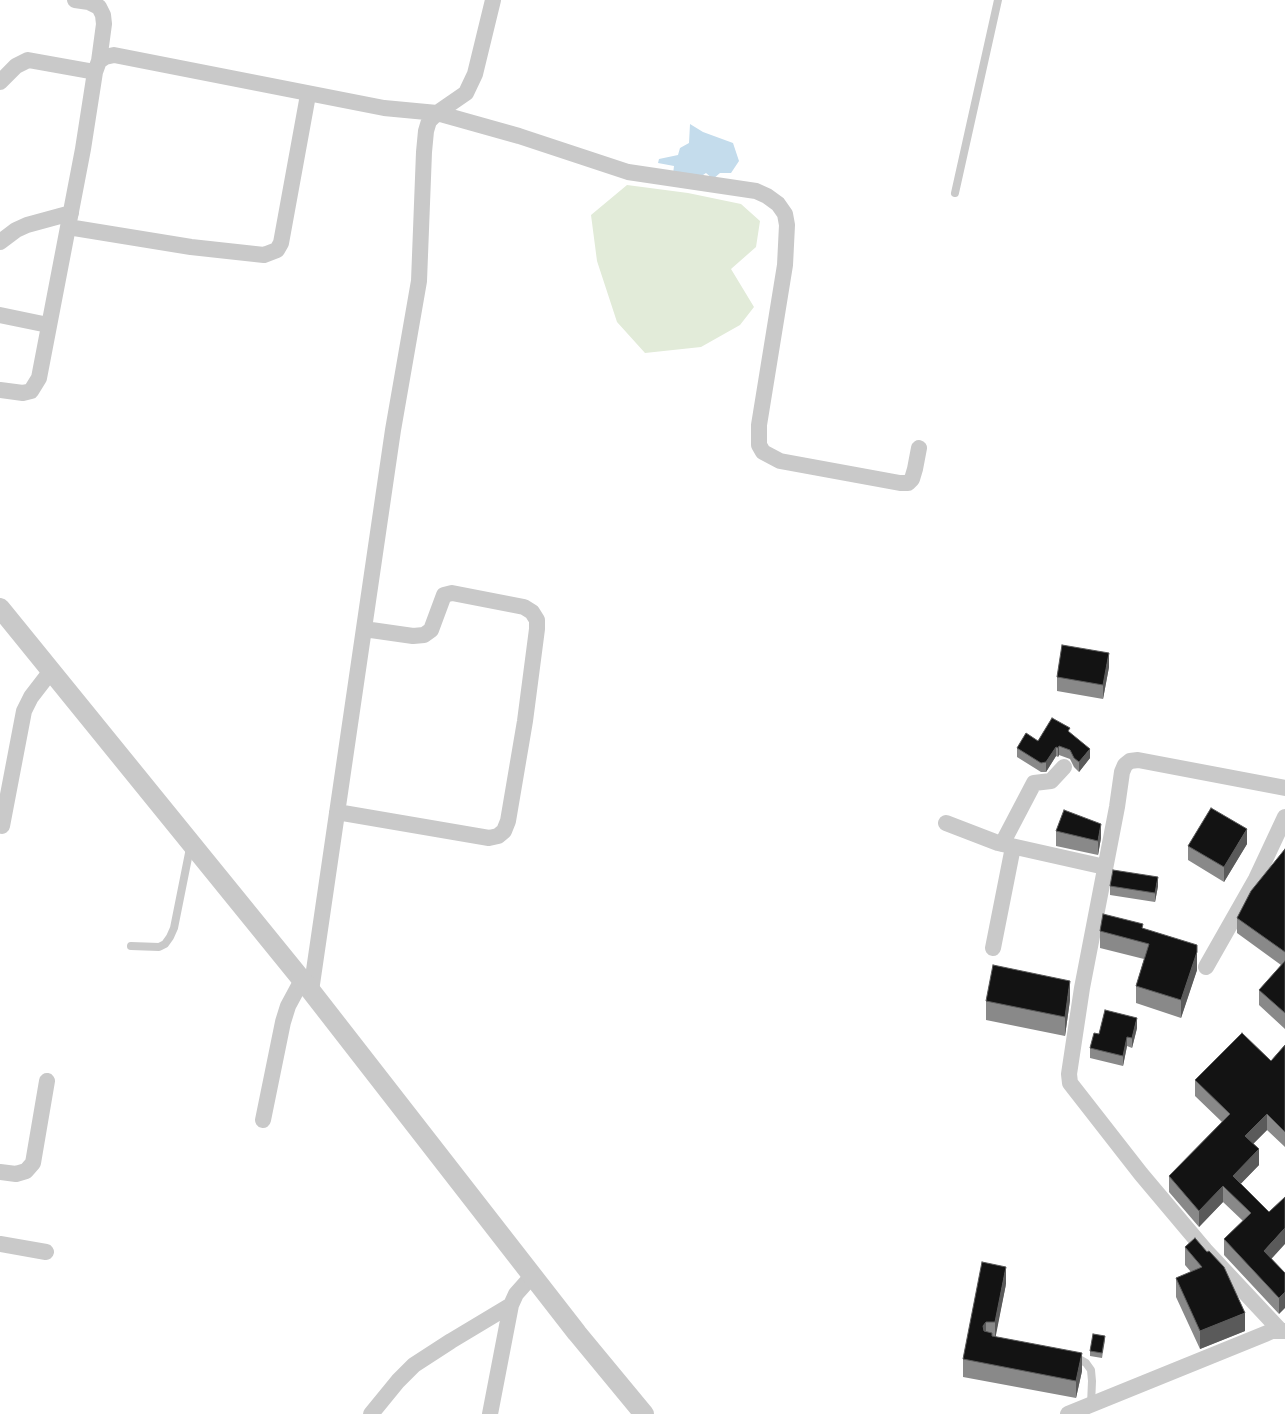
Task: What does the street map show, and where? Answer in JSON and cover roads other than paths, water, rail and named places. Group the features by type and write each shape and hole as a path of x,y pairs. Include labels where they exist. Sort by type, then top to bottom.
{"street":[{"path":"0,390 23,393 31,391 39,378 83,149 104,24 104,15 99,7 89,2 75,0"},
{"path":"263,1120 282,1022 288,1006 306,985 337,812 393,430 419,281 426,131 429,121 437,113 466,93 475,74 493,0"},
{"path":"97,67 105,57 114,56 384,108 437,113 500,130 628,172 756,191 778,204 785,214 788,225 785,265 761,407 759,445 763,452 780,461 908,483 912,479 919,448"},
{"path":"0,82 16,66 28,60 97,67"},
{"path":"0,242 16,230 27,225 69,220 191,246 264,255 277,250 281,243 308,94"},
{"path":"0,315 48,325"},
{"path":"337,812 489,838 498,836 504,831 508,821 525,721 537,620 532,612 524,607 452,593 444,595 431,630 424,635 413,636 364,630"},
{"path":"0,608 306,985 532,1276 644,1414"},
{"path":"2,826 24,710 30,697 51,671"},
{"path":"1282,1331 1205,1250 1141,1174 1070,1082 1069,1074 1082,988 1106,867 1122,772 1125,765 1130,761 1138,760 1285,788"},
{"path":"993,948 1007,846 1034,783 1051,781 1064,767"},
{"path":"1206,967 1256,879 1285,817"},
{"path":"946,823 1007,846 1106,867"},
{"path":"0,1172 16,1174 26,1171 32,1163 47,1081"},
{"path":"0,1244 46,1252"},
{"path":"490,1414 511,1305 516,1294 532,1276"},
{"path":"371,1414 414,1365 451,1340 511,1305"},
{"path":"1068,1414 1265,1334 1282,1331"}],"lane":[{"path":"955,193 998,0"},
{"path":"131,946 158,947 165,944 170,937 174,928 191,843"},
{"path":"1067,1354 1086,1363 1090,1370 1092,1381 1091,1405"}],"water":[{"path":"690,124 703,132 733,143 739,161 731,173 720,173 713,179 706,173 700,177 673,174 674,166 658,163 659,159 678,155 680,148 689,143"}]}
